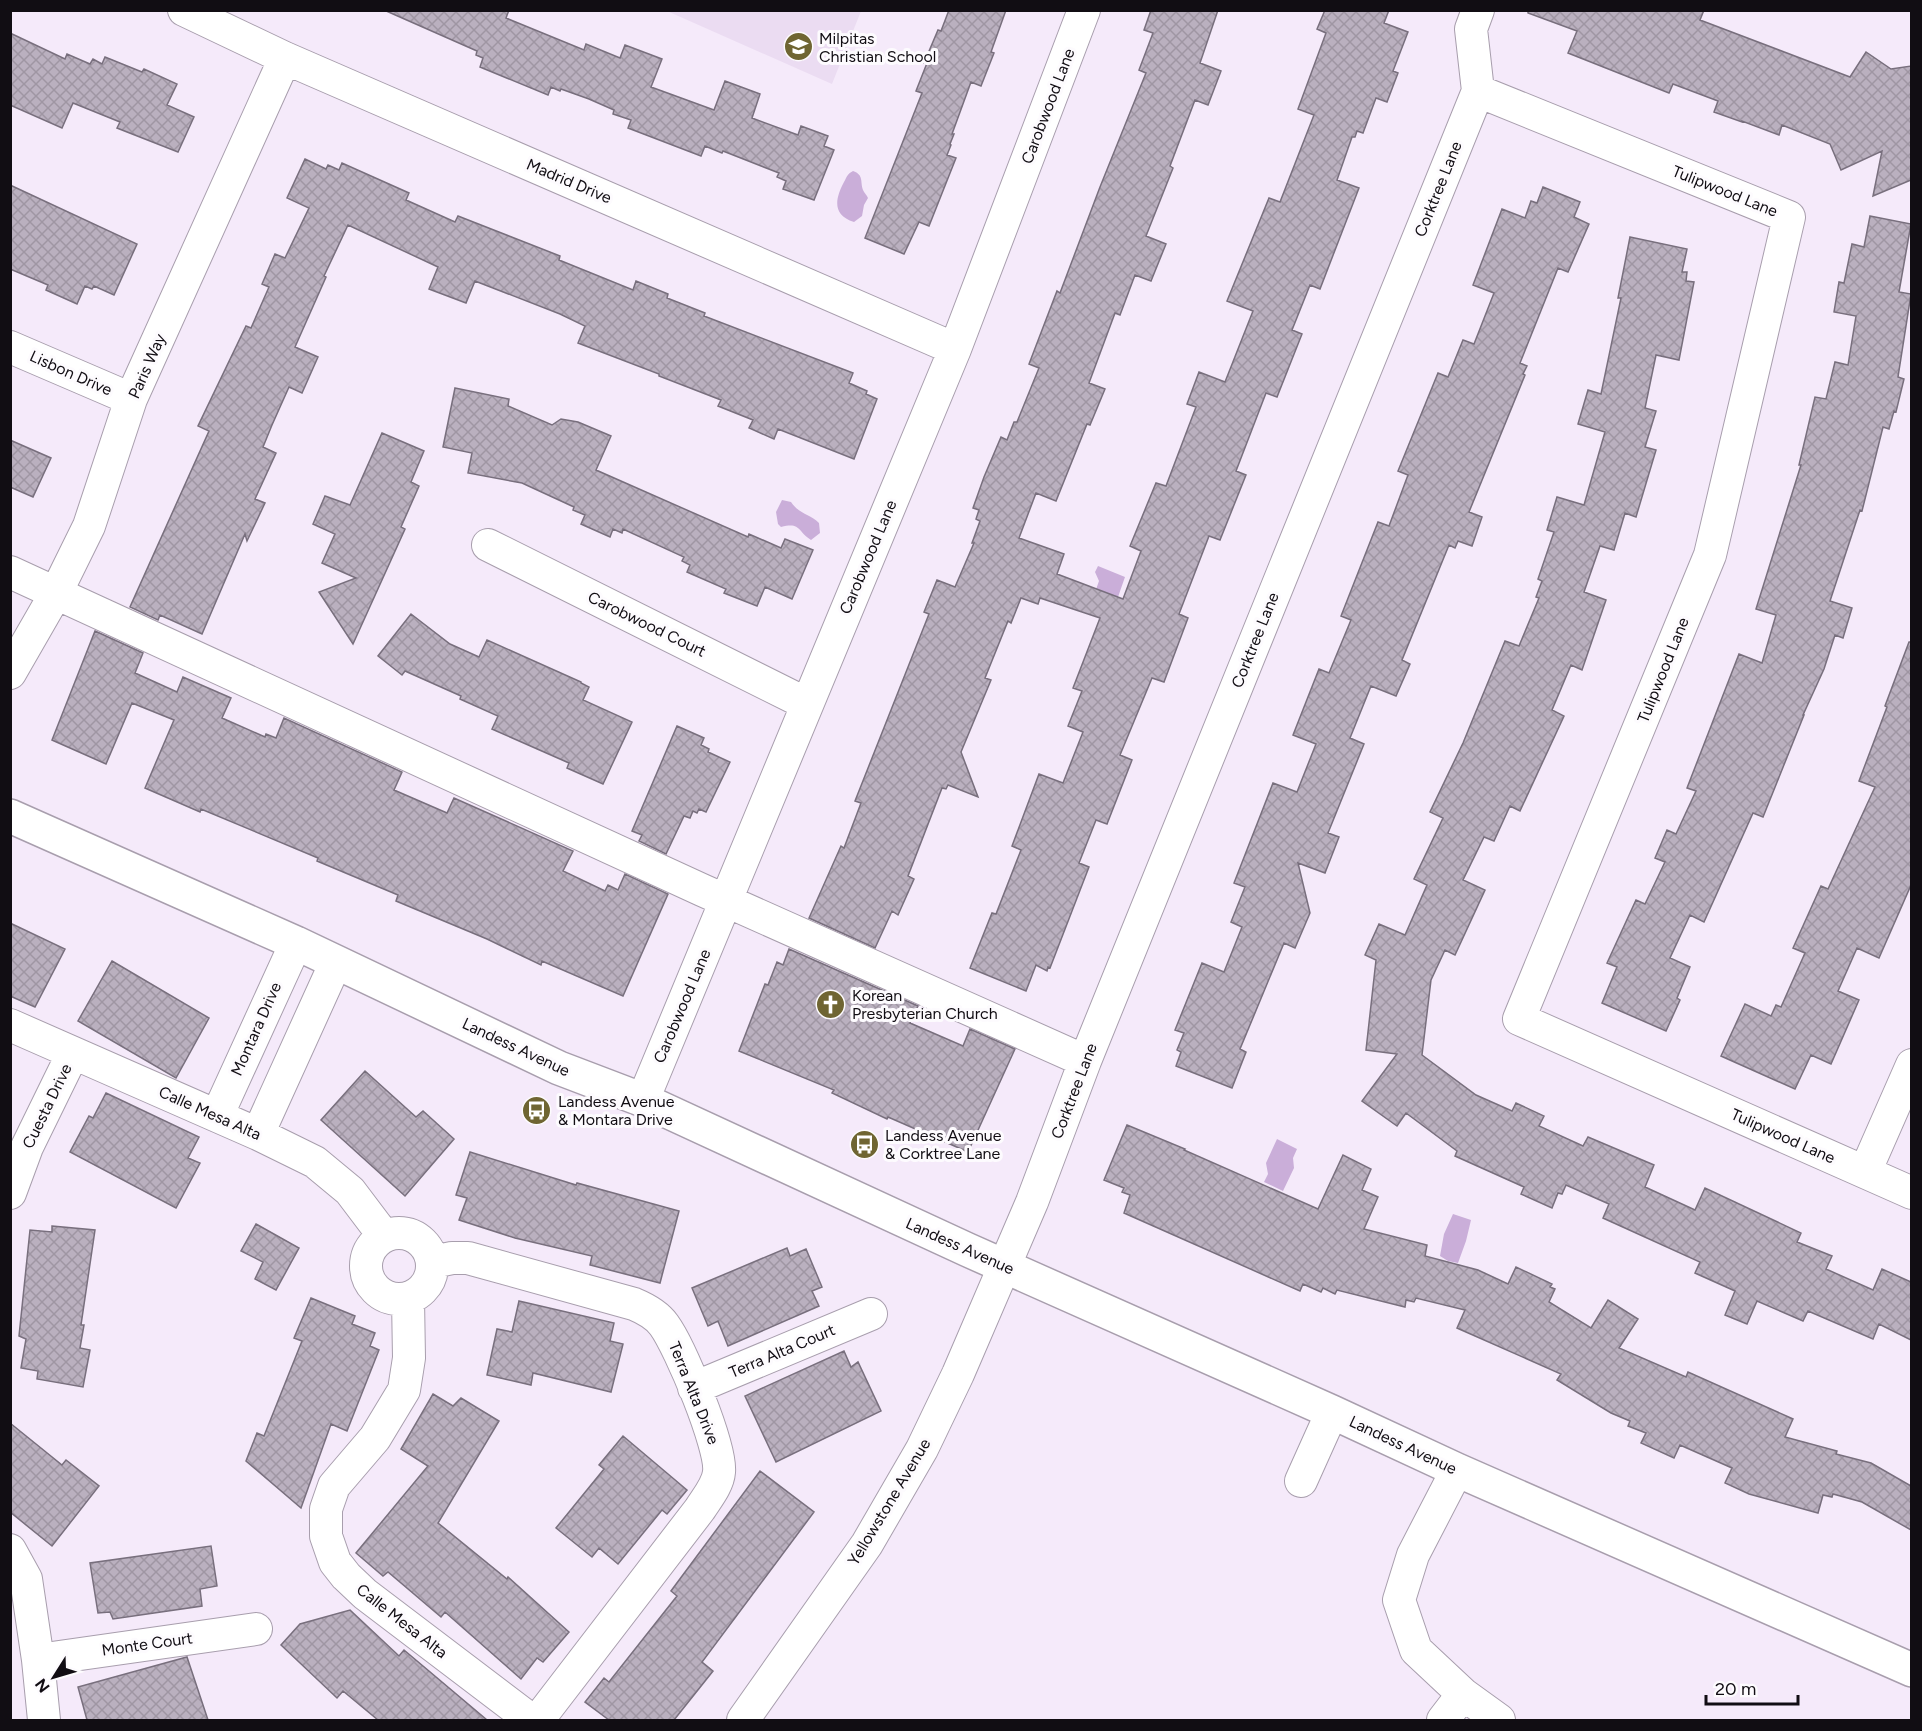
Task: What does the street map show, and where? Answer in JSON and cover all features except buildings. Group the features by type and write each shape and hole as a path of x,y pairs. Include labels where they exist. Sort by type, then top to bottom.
{"main road":[{"name":"Landess Avenue","path":"10,816 296,943 559,1068 642,1100 1457,1470 1911,1670"}],"street":[{"name":"Madrid Drive","path":"184,10 285,58 955,349"},
{"name":"Carobwood Lane","path":"642,1100 955,349 1084,10"},
{"name":"Corktree Lane","path":"1004,1266 1032,1203 1085,1061 1478,90 1471,29 1478,10"},
{"name":"Paris Way","path":"10,673 56,593 89,526 131,399 285,58"},
{"name":"Tulipwood Lane","path":"1478,90 1789,217 1710,555 1519,1018 1911,1193"},
{"name":"Lisbon Drive","path":"10,347 131,399"},
{"name":"Carobwood Court","path":"488,545 807,704"},
{"path":"10,572 726,900 1085,1061"},
{"name":"Montara Drive","path":"217,1116 296,943"},
{"path":"258,1134 336,962"},
{"name":"Calle Mesa Alta","path":"10,1025 308,1158 351,1191 384,1236"},
{"name":"Cuesta Drive","path":"10,1193 27,1147 73,1053"},
{"path":"1865,1172 1911,1065"},
{"path":"400,1232 415,1236 427,1247 433,1262 433,1274 428,1285 408,1299 392,1299 384,1295 377,1291 367,1278 366,1261 372,1246 384,1236 400,1232"},
{"name":"Terra Alta Drive","path":"433,1262 452,1258 468,1258 634,1304 650,1312 663,1323 674,1340 718,1450 719,1473 700,1509 538,1720"},
{"name":"Yellowstone Avenue","path":"743,1720 867,1544 922,1449 958,1374 1004,1266"},
{"name":"Calle Mesa Alta","path":"408,1299 409,1358 404,1390 375,1438 334,1486 326,1509 326,1536 335,1562 365,1594 531,1720"},
{"name":"Terra Alta Court","path":"694,1388 871,1314"},
{"path":"1301,1481 1332,1412"},
{"path":"1457,1470 1413,1556 1399,1600 1416,1650 1463,1694 1499,1720"},
{"path":"10,1550 26,1579 44,1720"},
{"name":"Monte Court","path":"38,1660 256,1629"},
{"path":"1443,1720 1463,1694"}],"shaded area":[{"name":"Milpitas Christian School","path":"861,10 832,84 667,11"},
{"path":"853,171 860,176 863,190 868,198 862,216 854,222 842,215 837,206 841,188 849,173"},
{"path":"782,500 791,502 797,509 819,523 820,533 811,540 796,527 781,527 778,524 776,512"},
{"path":"1098,566 1125,577 1111,617 1089,609 1099,581 1095,572"},
{"path":"1277,1139 1297,1149 1293,1158 1294,1168 1283,1191 1264,1182 1268,1174 1266,1163"},
{"path":"1453,1214 1471,1220 1458,1263 1440,1256 1444,1234"}],"place":[{"name":"Milpitas Christian School","path":"798,47"},
{"name":"Korean Presbyterian Church","path":"831,1004"},
{"name":"Landess Avenue & Montara Drive","path":"537,1110"},
{"name":"Landess Avenue & Corktree Lane","path":"864,1144"}]}
